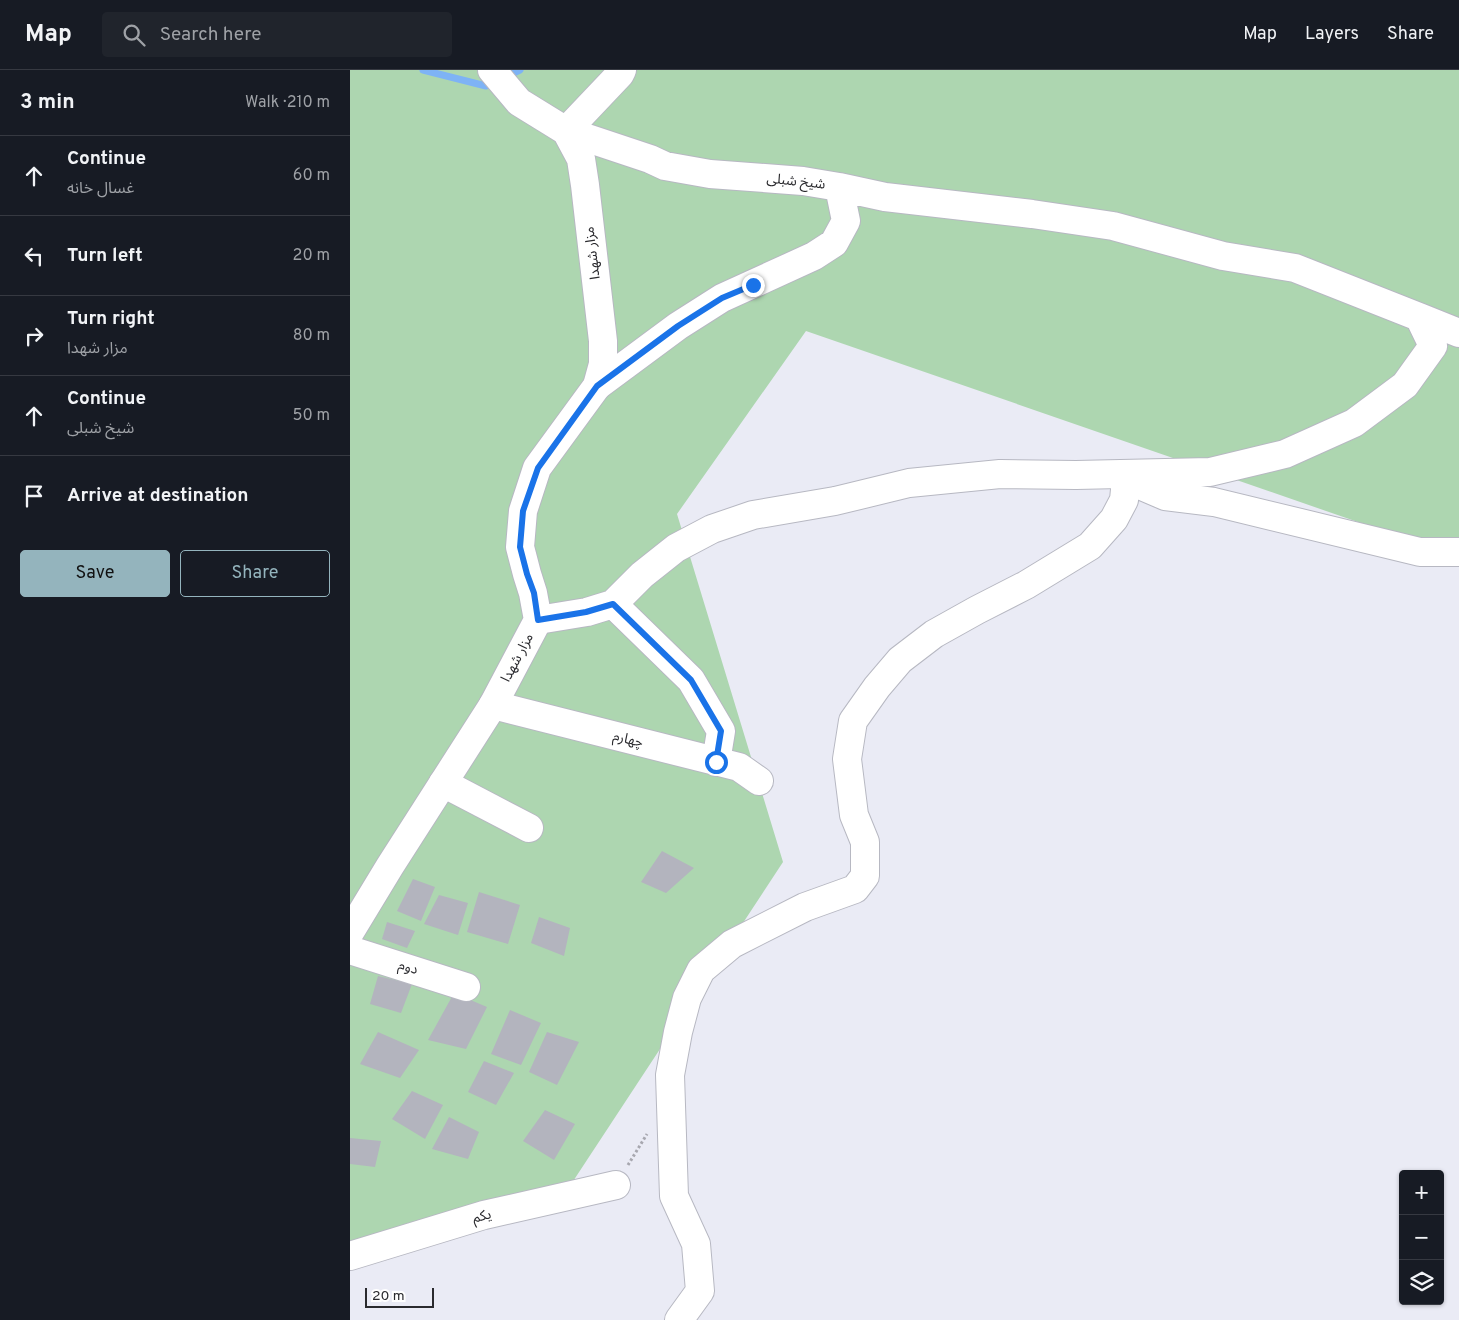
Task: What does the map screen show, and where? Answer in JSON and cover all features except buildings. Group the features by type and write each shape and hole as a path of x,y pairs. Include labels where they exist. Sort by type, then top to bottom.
{"street":[{"name":"شیخ شبلی","path":"492,70 519,102 566,131 650,159 665,166 710,174 803,181 839,187 846,222 834,243 814,256 722,298 678,326 597,386"},
{"path":"566,131 622,70"},
{"name":"مزار شهدا","path":"350,932 493,705 538,620 534,593 520,547 523,511 538,468 597,386 603,364 604,341 581,159 566,131"},
{"path":"839,187 885,197 1032,214 1113,226 1223,256 1295,268 1459,334"},
{"path":"538,620 586,612 613,604 642,575 676,548 712,529 753,515 835,502 909,483 1000,474 1120,477 1210,472 1284,454 1354,423 1405,384 1433,346 1419,317"},
{"path":"1120,477 1166,496 1214,502 1420,552 1459,552"},
{"path":"679,1320 700,1291 696,1244 674,1196 670,1076 678,1032 687,998 701,970 732,944 805,907 855,889 865,876 865,842 854,815 847,759 852,721 900,660 934,634 1026,586 1090,546 1114,519 1124,500 1120,477"},
{"path":"613,604 691,680 721,731 716,762"},
{"name":"چهارم","path":"493,705 739,767 759,781"},
{"path":"443,783 529,828"},
{"name":"دوم","path":"350,950 466,986"},
{"name":"یکم","path":"350,1256 484,1216 616,1185"}],"path":[{"path":"616,1185 635,1151 670,1098"}],"green space":[{"path":"350,70 1459,70 1459,557 806,331 677,514 783,862 562,1198 350,1258"}],"waterway":[{"path":"423,70 486,86 495,82"},
{"path":"505,77 520,70"}],"route":[{"path":"716,762 721,731 691,680 613,604 586,612 538,620 534,593 520,547 523,511 538,468 597,386 678,326 722,298 753,285"}]}
